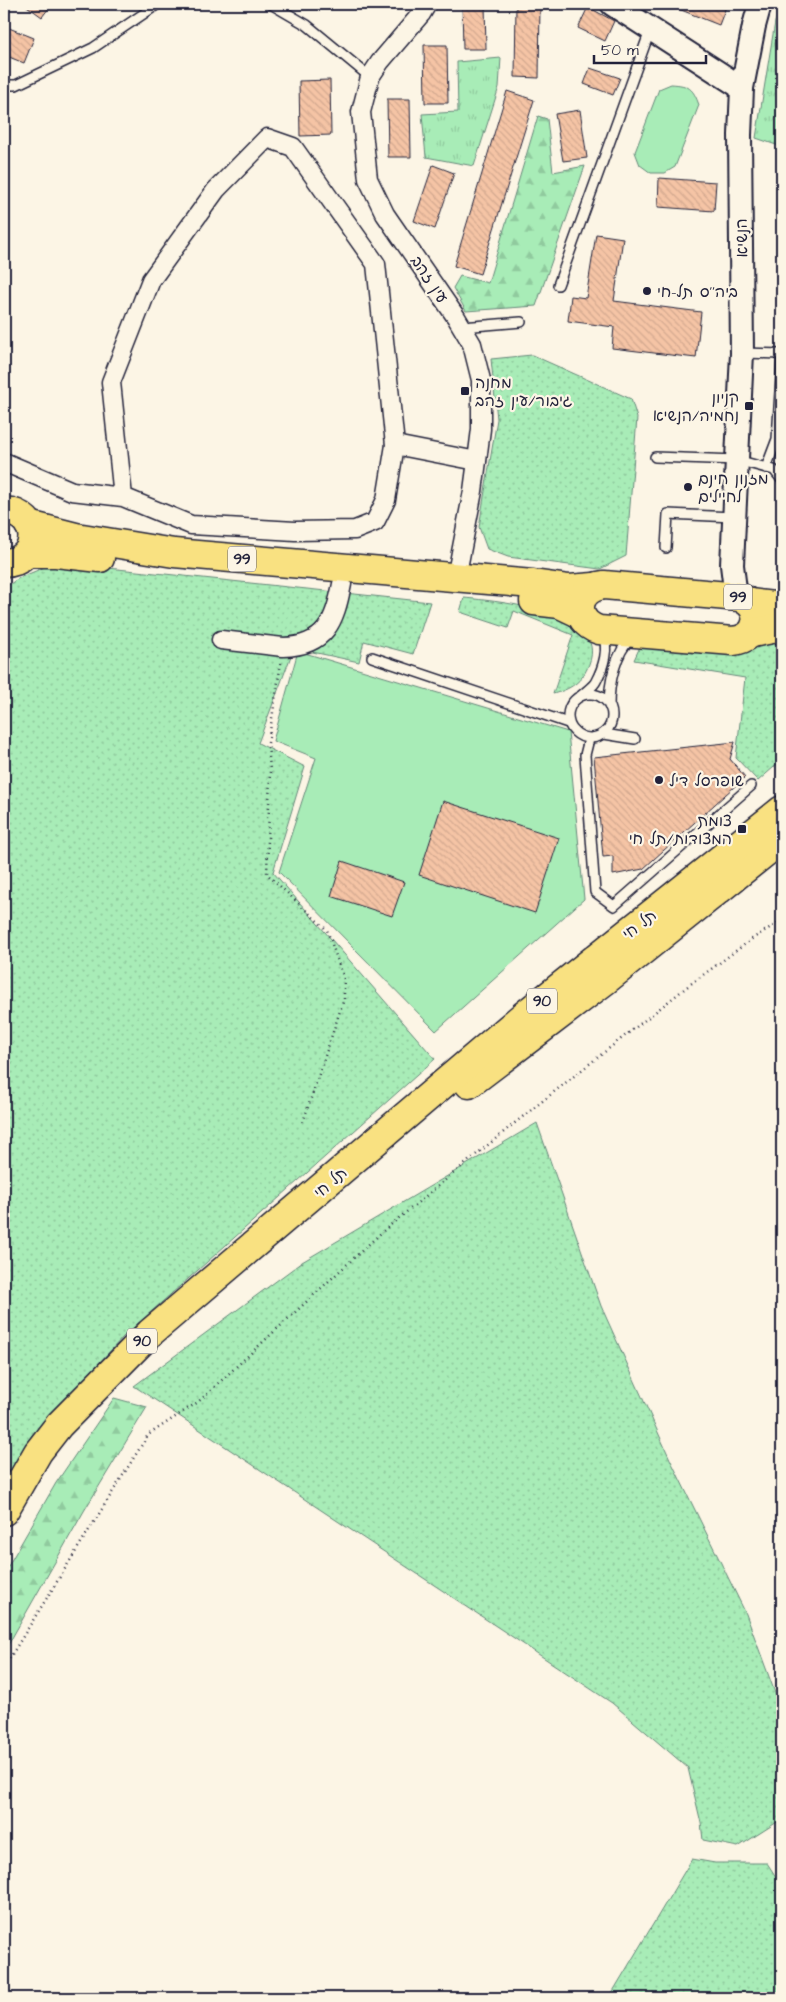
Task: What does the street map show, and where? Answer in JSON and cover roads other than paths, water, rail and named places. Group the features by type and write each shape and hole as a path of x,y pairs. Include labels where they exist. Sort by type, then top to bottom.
{"highway":[{"name":"99","path":"4,511 18,514 29,525 76,537 174,553 533,584 569,590 604,585 734,599 782,607"},
{"name":"99","path":"12,563 32,540 29,525"},
{"name":"99","path":"12,563 77,555 218,573 560,604 590,622 637,633 733,641 740,640 752,633 782,626"},
{"path":"590,622 581,602 584,595 594,587"},
{"name":"99","path":"734,599 754,608 757,621 752,633"},
{"name":"תל חי","path":"309,1199 522,1016 782,810"},
{"name":"תל חי","path":"309,1199 524,1043 782,839"},
{"name":"90","path":"4,1510 38,1452 80,1402 150,1333 309,1199"}],"street":[{"name":"עין זהב","path":"427,4 370,77 361,112 368,179 385,214 472,344 481,380 481,429 477,461 456,578"},
{"path":"612,4 742,88"},
{"name":"הנשיא","path":"734,599 732,565 742,353 740,135 742,88 760,4"},
{"path":"4,462 72,491 123,496 191,525 295,531 356,530 375,522 386,500 396,445 376,264 294,147 267,138 216,190 152,280 111,382 123,496"},
{"path":"396,445 477,461"},
{"path":"221,640 283,647 291,647 310,641 328,627 334,617 342,584"}],"lane":[{"path":"4,85 16,85 93,48 158,4"},
{"path":"271,4 307,25 370,77"},
{"path":"558,284 651,28"},
{"path":"462,328 521,322"},
{"path":"742,353 782,354"},
{"path":"766,468 777,439 782,360"},
{"path":"655,457 737,460 774,470 782,480"},
{"path":"666,548 668,514 734,517"},
{"path":"590,622 606,640 606,652 596,682 574,700 569,707 568,723 577,735 589,739 604,734 634,739"},
{"path":"604,734 612,721 609,706 609,690 620,651 637,633"},
{"path":"372,657 568,723"},
{"path":"581,696 596,695 609,706"},
{"path":"589,739 585,755 595,892 614,906 751,786"}],"place":[{"name":"ביה''ס תל-חי","path":"647,291"},
{"name":"מחנה גיבור/עין זהב","path":"465,391"},
{"name":"קניון נחמיה/הנשיא","path":"749,406"},
{"name":"מזנון חינם לחיילים","path":"688,487"},
{"name":"שופרסל דיל","path":"659,780"},
{"name":"צומת המצודות/תל חי","path":"742,829"}]}
